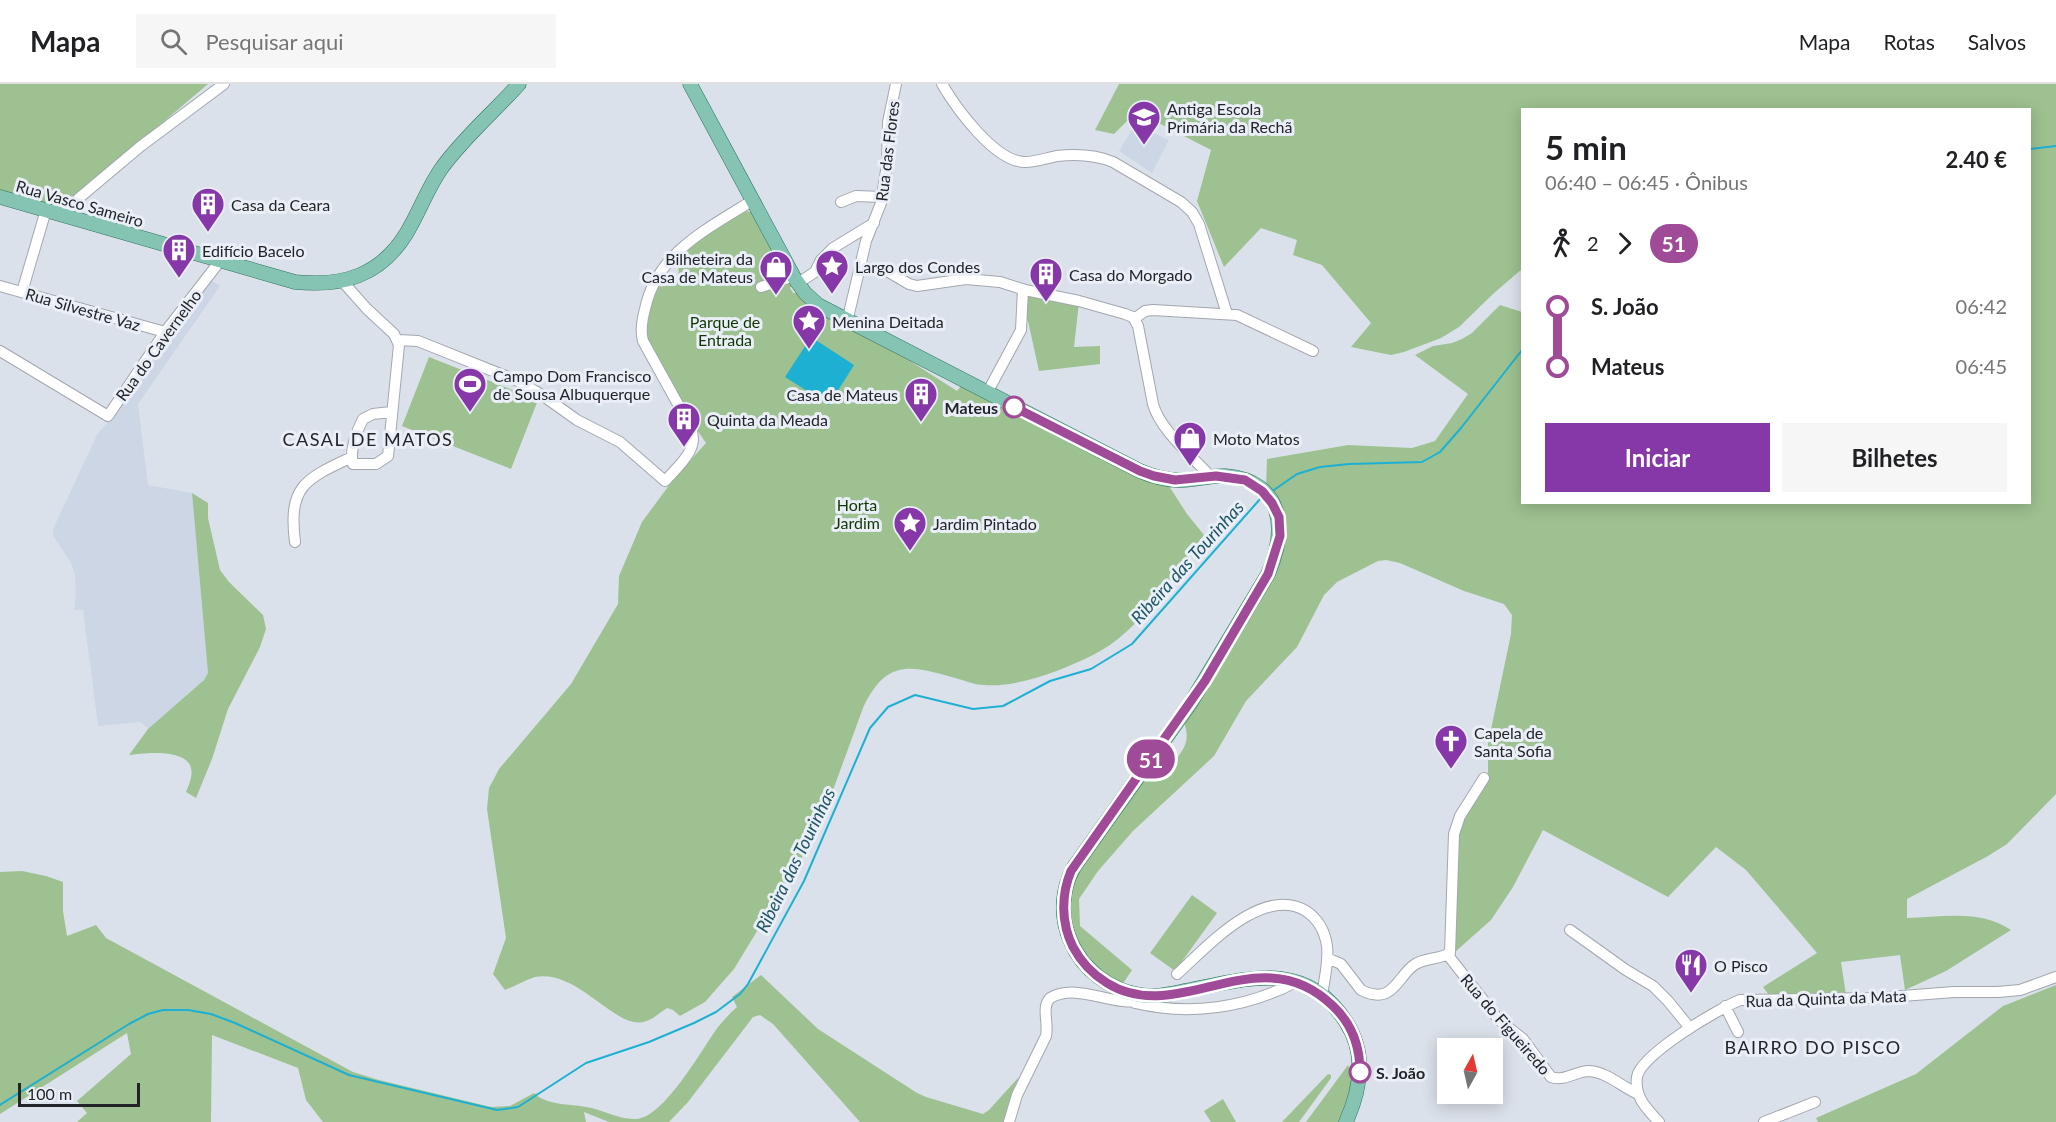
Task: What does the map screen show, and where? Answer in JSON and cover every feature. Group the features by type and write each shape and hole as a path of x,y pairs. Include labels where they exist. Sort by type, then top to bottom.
{"main road":[{"name":"Rua Vasco Sameiro","path":"0,197 295,282 317,284 343,282 370,270 391,253 406,233 442,167 519,84"},
{"path":"690,84 796,280 814,303 1144,473 1175,480 1210,476 1237,478 1250,483 1265,494 1277,513 1280,531 1275,557 1266,579 1190,704 1069,876 1065,889 1066,928 1079,957 1090,970 1116,988 1135,994 1164,995 1255,977 1271,977 1296,982 1316,993 1334,1007 1346,1021 1358,1052 1360,1067 1358,1091 1346,1122"}],"street":[{"path":"64,215 79,198 141,147 224,84"},
{"name":"Rua das Flores","path":"847,322 868,235 882,197 887,164 887,129 896,84"},
{"path":"942,84 964,117 978,132 1012,159 1029,162 1073,156 1113,162 1189,208 1199,224 1227,314"},
{"path":"842,202 854,196 882,197"},
{"path":"398,340 418,341 526,385 577,420 620,442 665,481 687,456 694,438 643,341 641,329 646,301 657,275 673,256 699,235 753,200"},
{"path":"22,292 46,210"},
{"path":"760,287 796,280 815,272 821,260 831,249 874,223"},
{"name":"Rua do Cavernelho","path":"0,351 108,416 165,332 220,261"},
{"path":"860,266 887,271 915,286 973,279 1000,282 1082,301 1134,319 1140,331 1157,415 1168,432 1210,476"},
{"path":"343,282 398,340 399,347 387,458 376,464 352,463 351,457 363,419 373,414 391,412"},
{"name":"Rua Silvestre Vaz","path":"0,286 165,332"},
{"path":"987,393 1021,330 1023,289"},
{"path":"1134,319 1153,310 1227,314 1246,318 1313,351"},
{"path":"295,542 294,509 301,490 314,475 351,457"},
{"path":"1327,958 1341,964 1361,990 1378,993 1395,987 1416,963 1447,954 1451,948 1455,831 1460,816 1484,778"},
{"path":"1177,974 1236,923 1256,911 1274,905 1299,908 1315,919 1326,939 1327,958 1316,993"},
{"path":"1570,930 1653,986 1690,1028"},
{"name":"Rua do Figueiredo","path":"1447,954 1499,1020 1523,1039 1551,1077 1559,1078 1582,1072 1596,1072 1638,1094"},
{"name":"Rua da Quinta da Mata","path":"1638,1094 1636,1079 1641,1067 1690,1028 1725,1006 1740,1000 1876,999 1954,992 2005,992 2020,990 2056,977"},
{"path":"1009,1122 1017,1095 1046,1036 1048,1026 1045,1007 1047,1001 1054,996 1073,992 1165,1009 1197,1010 1245,1001 1280,990 1296,982"},
{"path":"1126,1001 1140,1001 1149,996"},
{"path":"1725,1006 1738,1032"},
{"path":"1638,1094 1659,1122"},
{"path":"1764,1122 1815,1102"}],"shaded area":[{"name":"Antiga Escola Primária da Rechã","path":"1135,125 1169,140 1152,173 1119,151"},
{"path":"211,280 220,286 138,404 148,485 192,493 208,673 204,680 148,729 141,722 98,726 83,610 74,610 75,575 71,563 54,537 53,529 97,435 129,397"}],"green space":[{"path":"0,84 208,84 62,208 0,190"},
{"path":"1119,84 2056,84 2056,794 2007,844 1907,899 1907,918 1974,917 1999,923 2011,930 1946,971 1905,990 1900,955 1841,962 1846,995 1769,995 1763,987 1817,953 1746,870 1716,847 1668,897 1543,830 1513,887 1491,920 1455,952 1458,836 1462,823 1488,773 1488,744 1511,634 1512,615 1504,604 1464,591 1400,563 1386,560 1378,561 1337,582 1324,595 1297,647 1246,701 1214,756 1133,831 1098,871 1079,899 1080,926 1132,970 1122,985 1096,969 1075,941 1069,916 1073,880 1146,774 1167,770 1184,748 1187,736 1184,722 1284,544 1285,526 1266,488 1267,459 1348,445 1412,448 1435,441 1468,394 1415,355 1433,346 1462,339 1472,333 1500,305 1521,312 1521,504 2031,504 2031,108 1521,108 1521,270 1459,327 1441,338 1391,355 1351,347 1371,323 1322,265 1293,255 1297,240 1261,228 1224,267 1197,201 1211,150 1155,121 1131,117 1114,134 1095,130"},
{"path":"747,211 754,213 792,285 790,288 793,293 797,293 832,320 907,359 957,391 961,386 1138,478 1169,486 1204,535 1141,618 1110,645 1081,661 1040,677 1011,684 978,684 916,669 893,672 882,679 863,708 818,831 734,969 705,1002 680,1016 667,1008 647,1021 632,1022 620,1017 566,982 551,977 535,977 505,990 493,974 506,938 487,809 489,788 499,769 571,684 618,604 619,576 642,522 673,480 706,443 647,341 645,326 657,286 669,285 676,280 679,270 675,259 718,227"},
{"path":"1024,292 1079,302 1074,347 1100,346 1100,364 1039,371 1028,321 1024,319"},
{"name":"Campo Dom Francisco de Sousa Albuquerque","path":"429,357 538,400 511,469 402,426"},
{"path":"192,493 208,503 208,518 220,570 263,615 266,629 260,647 228,709 212,759 196,798 186,792 191,768 188,762 181,757 164,753 129,755 148,729 204,680 208,673"},
{"path":"22,871 63,882 63,911 67,936 96,925 106,938 353,1072 491,1107 510,1106 534,1093 551,1102 592,1108 623,1118 636,1119 647,1116 682,1081 718,1027 737,1007 732,997 761,975 818,1029 926,1097 983,1114 1019,1077 1003,1122 860,1122 773,1024 760,1015 753,1017 688,1102 669,1122 609,1122 584,1112 586,1122 323,1122 306,1100 298,1068 212,1035 211,1122 77,1122 87,1113 77,1101 131,1054 127,1033 0,1114 0,872"},
{"path":"1192,895 1217,913 1175,971 1150,953"},
{"path":"2056,985 2056,1122 1818,1122 1816,1118 1916,1074 2003,1006"},
{"path":"1348,1065 1351,1087 1341,1122 1306,1122"},
{"path":"1328,1074 1331,1078 1299,1122 1282,1122"},
{"path":"1223,1099 1236,1122 1211,1122 1204,1111"}],"water":[{"path":"811,337 854,365 829,405 785,377"}],"waterway":[{"name":"Ribeira das Tourinhas","path":"2031,149 2056,146"},
{"name":"Ribeira das Tourinhas","path":"1271,492 1297,474 1320,467 1422,462 1440,452 1521,351"},
{"name":"Ribeira das Tourinhas","path":"0,1105 129,1024 148,1014 163,1010 188,1010 211,1014 349,1075 497,1110 518,1107 586,1063 649,1042 694,1023 716,1012 740,994 748,984 804,881 870,728 888,707 915,695 973,709 1003,706 1050,681 1091,669 1132,644 1261,498"}],"bus line":[{"name":"51","path":"1014,407 1154,476 1187,480 1222,476 1245,480 1258,487 1268,497 1277,513 1280,526 1276,552 1268,574 1205,681 1071,871 1065,889 1064,912 1066,928 1074,950 1084,964 1103,980 1123,991 1139,995 1164,995 1260,977 1282,979 1303,985 1326,999 1346,1021 1355,1041 1360,1072"}],"place":[{"name":"Antiga Escola Primária da Rechã","path":"1144,146"},
{"name":"Casa da Ceara","path":"208,233"},
{"name":"Edifício Bacelo","path":"179,279"},
{"name":"Largo dos Condes","path":"832,295"},
{"name":"Bilheteira da Casa de Mateus","path":"776,296"},
{"name":"Casa do Morgado","path":"1046,303"},
{"name":"Menina Deitada","path":"809,350"},
{"name":"Mateus","path":"1014,407"},
{"name":"Campo Dom Francisco de Sousa Albuquerque","path":"470,413"},
{"name":"Casa de Mateus","path":"921,423"},
{"name":"Quinta da Meada","path":"684,448"},
{"name":"Moto Matos","path":"1190,467"},
{"name":"Jardim Pintado","path":"910,552"},
{"name":"Capela de Santa Sofia","path":"1451,770"},
{"name":"O Pisco","path":"1691,994"},
{"name":"S. João","path":"1360,1072"}],"district":[{"name":"CASAL DE MATOS","path":"368,439"},
{"name":"BAIRRO DO PISCO","path":"1813,1047"}],"park label":[{"name":"Parque de Entrada","path":"725,330"},
{"name":"Horta Jardim","path":"857,513"}]}
